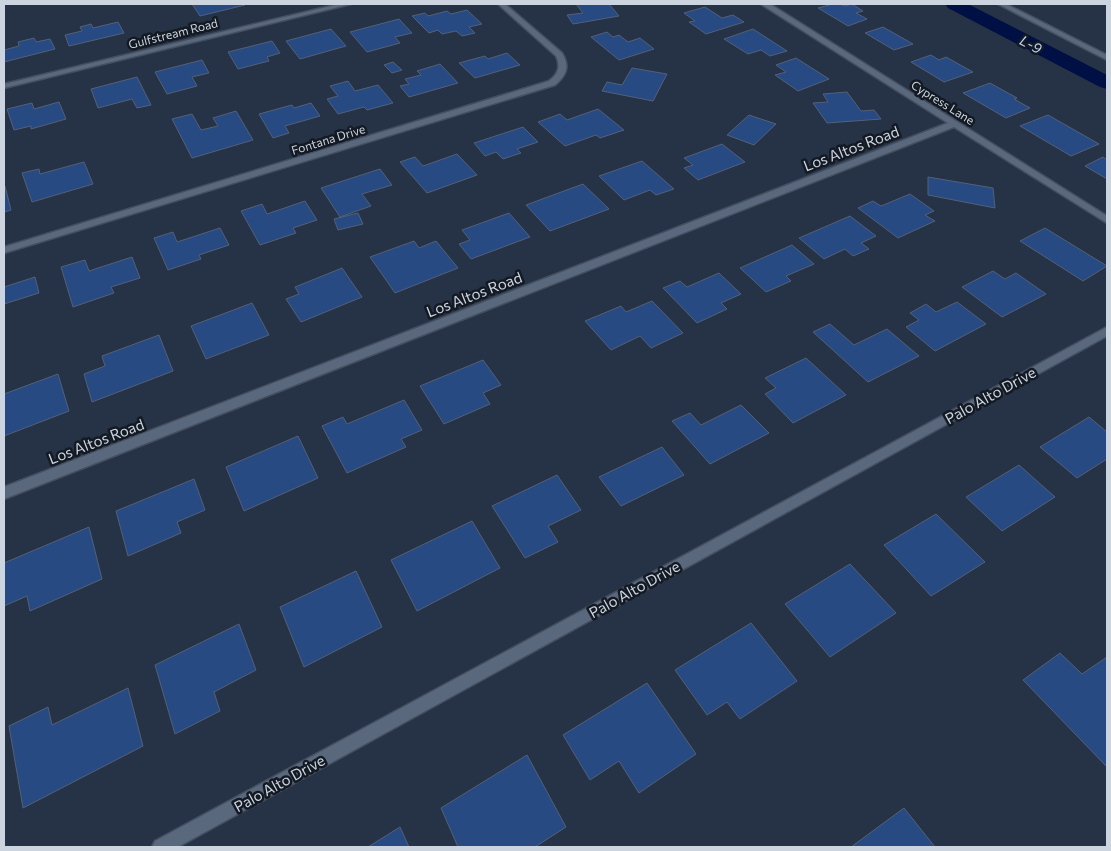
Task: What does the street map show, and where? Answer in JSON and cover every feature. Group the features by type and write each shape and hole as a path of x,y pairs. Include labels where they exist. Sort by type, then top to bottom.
{"street":[{"name":"Gulfstream Road","path":"4,86 347,4"},
{"name":"Fontana Drive","path":"4,250 552,83 560,77 564,69 564,62 559,55 501,4"},
{"name":"Cypress Lane","path":"765,4 1107,220"},
{"path":"1001,4 1107,58"},
{"name":"Los Altos Road","path":"4,493 954,124"},
{"name":"Palo Alto Drive","path":"161,847 1107,330"}],"building":[{"path":"192,4 244,4 245,5 200,16"},
{"path":"576,4 609,4 619,16 573,24 567,15 583,13"},
{"path":"833,4 845,6 852,4 863,11 856,13 867,19 848,26 818,8"},
{"path":"705,7 722,18 733,15 744,22 706,34 689,22 695,21 684,13"},
{"path":"467,10 482,24 469,27 475,33 462,36 456,31 442,34 438,30 429,33 412,16 425,13 428,16 447,11 451,14"},
{"path":"399,19 412,33 395,37 400,43 367,52 350,32"},
{"path":"118,22 124,33 69,46 65,35 82,31 80,27 91,24 93,28"},
{"path":"883,27 913,44 894,50 865,33"},
{"path":"331,29 346,46 300,59 286,41"},
{"path":"753,29 787,51 770,56 761,50 748,54 724,39"},
{"path":"607,32 613,37 619,35 628,42 640,38 654,49 619,60 591,37"},
{"path":"34,38 36,42 50,39 55,49 4,62 4,50 19,46 18,42"},
{"path":"272,41 280,53 267,57 269,61 238,69 228,52"},
{"path":"507,53 520,65 475,78 459,63 485,56 488,59"},
{"path":"931,55 939,60 946,57 973,72 944,82 911,62"},
{"path":"796,58 829,79 798,91 775,75 786,72 776,65"},
{"path":"202,60 209,73 192,77 197,86 167,94 155,72"},
{"path":"393,62 402,70 392,73 384,65"},
{"path":"440,64 458,83 409,97 400,86 409,84 405,79 421,75 417,71"},
{"path":"632,68 667,74 653,101 602,91 607,82 622,85"},
{"path":"137,77 151,105 137,108 132,99 98,108 91,89"},
{"path":"348,81 355,91 378,85 393,103 367,110 364,107 338,114 327,99 338,96 330,86"},
{"path":"990,83 1017,98 1014,99 1030,108 1006,118 963,93"},
{"path":"847,92 861,111 874,110 881,119 827,123 813,103 828,102 823,94"},
{"path":"59,102 66,119 31,129 31,126 14,130 7,109 32,103 34,109"},
{"path":"311,103 320,116 285,126 289,133 273,138 259,114 292,105 294,108"},
{"path":"598,109 624,130 600,138 596,135 565,146 538,122 560,114 567,120"},
{"path":"236,111 253,140 192,158 172,119 192,114 201,130 218,126 213,118"},
{"path":"749,115 776,124 754,145 727,135"},
{"path":"1048,115 1099,144 1071,156 1020,126"},
{"path":"523,127 538,142 517,149 521,153 503,159 496,152 485,156 474,143"},
{"path":"722,144 745,162 698,180 684,168 693,165 684,158"},
{"path":"457,154 477,175 427,193 400,162 415,157 423,166"},
{"path":"1103,157 1107,160 1107,179 1085,166"},
{"path":"642,161 674,189 656,195 650,190 624,200 599,176"},
{"path":"84,162 93,184 32,202 22,173 39,169 40,174"},
{"path":"380,169 392,185 362,194 371,206 340,217 321,188"},
{"path":"928,177 993,188 995,208 928,195"},
{"path":"583,184 609,209 550,231 526,205"},
{"path":"4,187 11,210 4,212"},
{"path":"910,194 934,211 925,215 935,221 898,238 858,208 873,201 881,206"},
{"path":"305,201 317,220 293,228 296,233 260,245 241,211 262,204 267,214"},
{"path":"358,213 363,224 338,230 334,219"},
{"path":"509,213 530,237 471,259 459,244 470,240 462,230"},
{"path":"850,216 876,236 861,243 869,249 853,256 845,249 824,259 799,238"},
{"path":"220,228 229,245 199,255 201,259 168,270 154,238 173,232 177,242"},
{"path":"1045,228 1107,266 1083,281 1020,241"},
{"path":"414,241 419,248 436,241 458,268 395,293 370,257"},
{"path":"792,245 814,264 786,276 791,281 766,292 740,268"},
{"path":"132,257 140,278 111,287 114,293 73,307 61,267 85,260 89,271"},
{"path":"342,268 362,297 301,322 286,299 299,294 295,287"},
{"path":"993,271 1005,279 1016,273 1046,294 1002,317 962,287"},
{"path":"719,273 741,294 721,303 727,309 697,323 663,288 680,281 687,287"},
{"path":"35,277 39,293 4,304 4,287"},
{"path":"652,301 683,333 651,348 640,336 611,350 585,321 621,306 626,312"},
{"path":"957,302 986,324 935,351 906,327 919,320 910,313 926,304 936,312"},
{"path":"252,303 269,335 206,359 191,326"},
{"path":"830,324 854,345 887,329 919,356 868,382 813,332"},
{"path":"159,335 173,371 92,402 84,374 105,366 102,356"},
{"path":"806,358 846,395 793,423 765,394 776,388 765,378"},
{"path":"483,360 501,385 483,393 490,404 444,424 420,386"},
{"path":"58,374 69,411 4,436 4,394"},
{"path":"404,400 422,430 401,439 406,447 347,473 322,426 343,417 347,424"},
{"path":"741,405 769,433 710,464 672,421 690,413 701,425"},
{"path":"1089,417 1107,432 1107,459 1077,478 1040,447"},
{"path":"298,436 318,478 244,511 226,467"},
{"path":"662,447 684,475 621,506 599,477"},
{"path":"1019,465 1055,497 1002,531 966,497"},
{"path":"557,475 581,510 548,526 558,542 525,558 492,506"},
{"path":"194,479 205,510 177,522 181,533 128,556 116,511"},
{"path":"936,514 985,562 931,596 884,545"},
{"path":"472,521 500,568 417,611 391,560"},
{"path":"89,527 102,579 30,611 27,596 4,606 4,563"},
{"path":"850,564 896,613 830,657 785,604"},
{"path":"356,571 382,627 304,667 280,607"},
{"path":"751,623 797,681 740,719 727,702 707,715 675,670"},
{"path":"239,624 256,670 214,692 220,711 175,734 155,665"},
{"path":"1060,653 1082,674 1107,657 1107,767 1023,680"},
{"path":"647,683 696,754 639,793 619,761 590,780 563,735"},
{"path":"128,688 143,746 23,808 9,726 48,707 52,725"},
{"path":"527,755 566,827 535,847 458,847 441,808"},
{"path":"904,808 935,847 851,847"},
{"path":"400,827 409,847 368,847"}],"waterway":[{"name":"L-9","path":"954,4 1107,83"}]}
